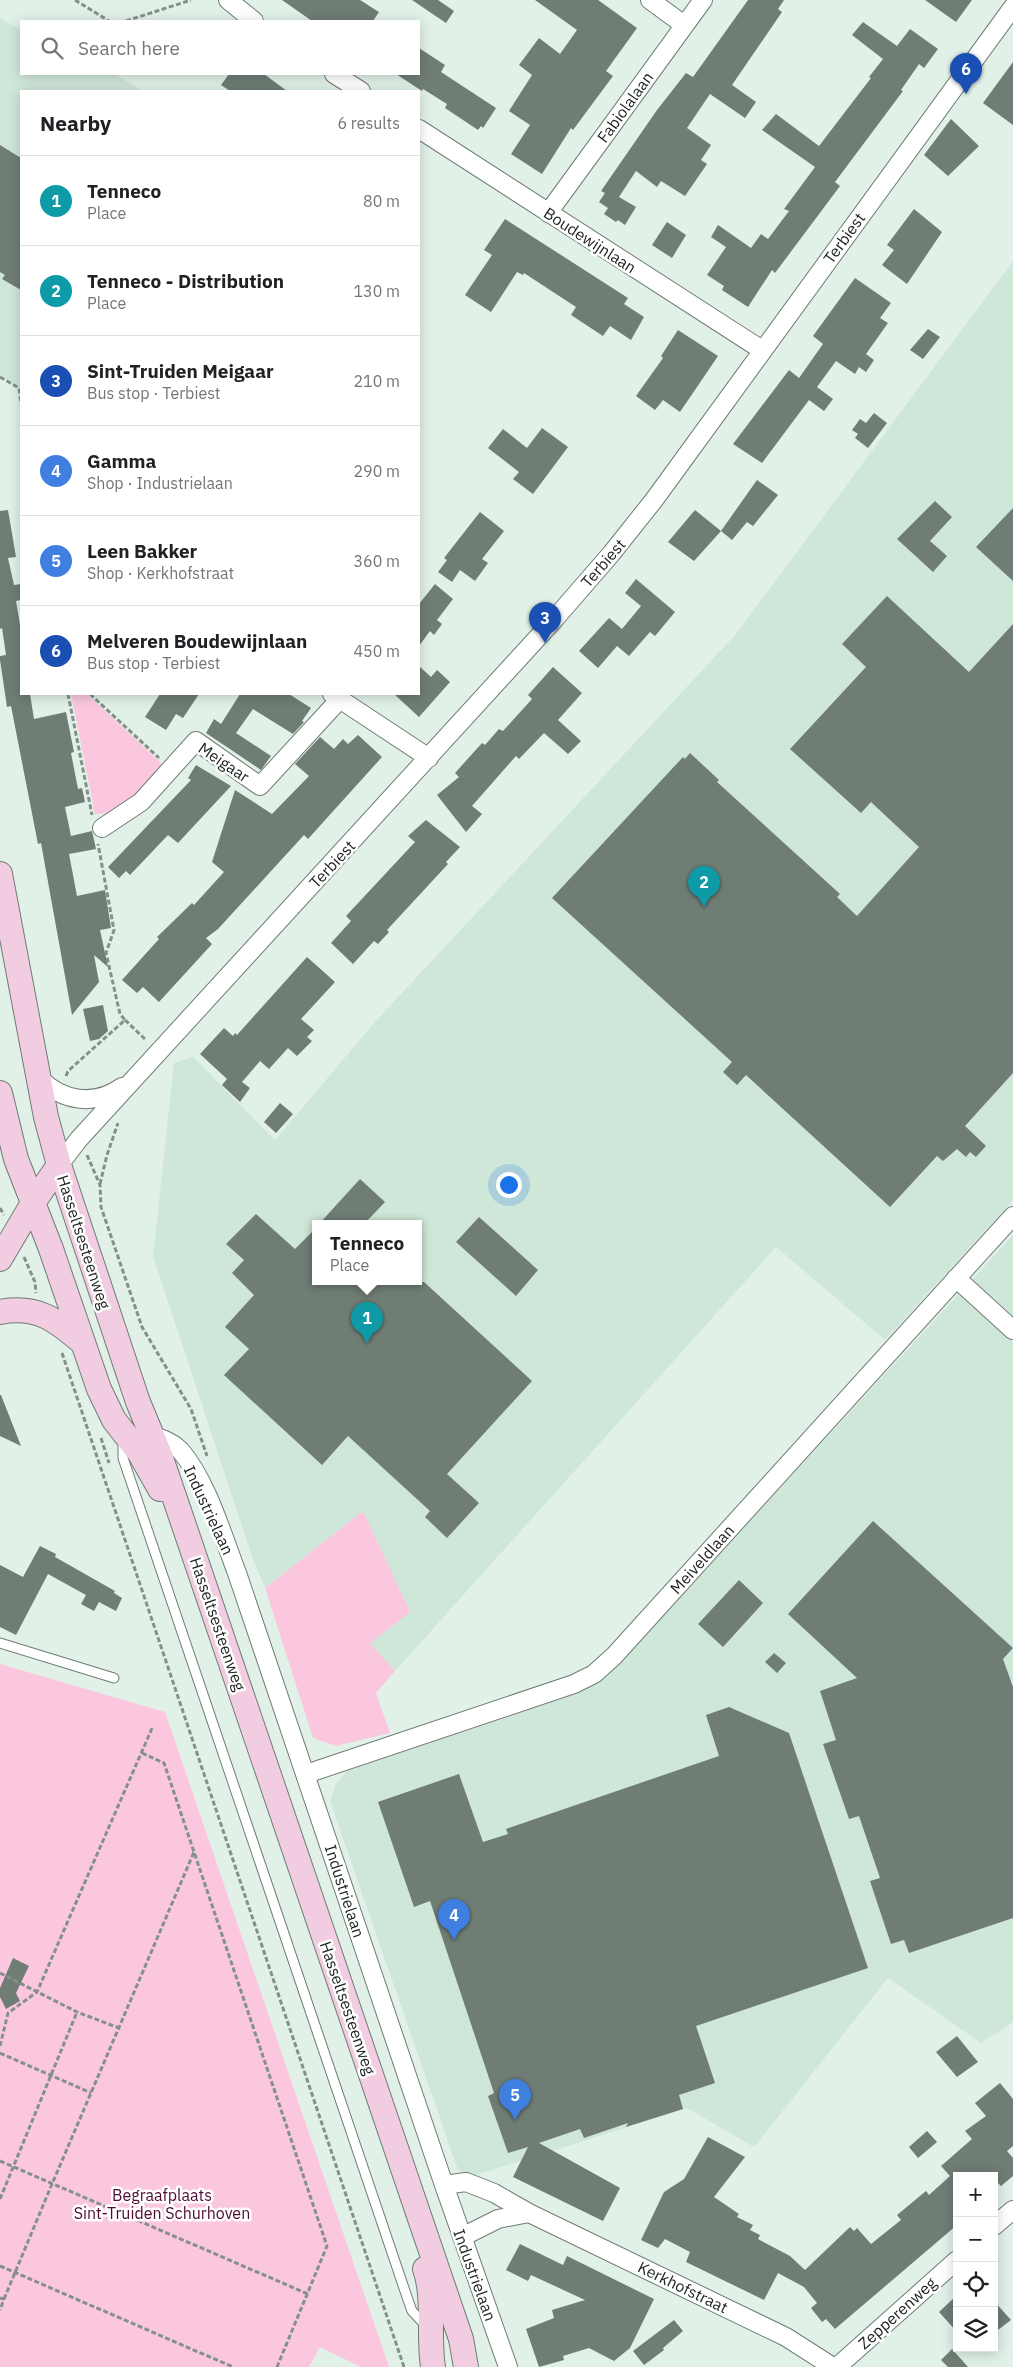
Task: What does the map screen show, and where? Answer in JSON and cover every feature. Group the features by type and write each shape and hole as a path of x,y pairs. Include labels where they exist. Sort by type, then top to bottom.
{"main road":[{"name":"Hasseltsesteenweg","path":"0,874 50,1076 59,1165 138,1402 152,1436 454,2321 466,2367"},
{"name":"Hasseltsesteenweg","path":"0,1093 16,1159 51,1249 101,1395 114,1420 139,1452 162,1492 430,2281 430,2330 433,2367"},
{"path":"0,1259 33,1203 59,1165"},
{"path":"0,1312 10,1310 38,1312 61,1324 83,1343"}],"street":[{"path":"228,0 253,20"},
{"path":"650,0 684,25"},
{"name":"Fabiolalaan","path":"548,213 703,0"},
{"name":"Terbiest","path":"59,1165 138,1075 552,622 634,526 1013,7"},
{"path":"336,75 359,90"},
{"name":"Boudewijnlaan","path":"420,130 762,350"},
{"name":"Meigaar","path":"97,830 141,802 196,740 260,786 336,697 429,758"},
{"name":"Terbiest","path":"50,1076 47,1086 69,1098 82,1100 109,1095 138,1075"},
{"name":"Meiveldlaan","path":"306,1774 574,1684 594,1674 634,1635 1013,1216"},
{"path":"956,1278 1013,1330"},
{"name":"Industrielaan","path":"152,1436 166,1440 180,1450 198,1477 237,1573 444,2185 508,2367"},
{"name":"Kerkhofstraat","path":"444,2185 466,2182 494,2193 529,2213 786,2337 835,2367"},
{"path":"998,2223 1013,2210"},
{"path":"462,2237 498,2218 529,2213"},
{"name":"Zepperenweg","path":"835,2367 955,2262"}],"lane":[{"path":"0,1643 114,1678"}],"path":[{"path":"76,0 107,20"},
{"path":"129,20 192,0"},
{"path":"0,376 19,388 20,396"},
{"path":"68,695 97,830 114,930 106,953 120,1014 159,1052"},
{"path":"91,695 170,768"},
{"path":"66,1076 68,1071 125,1020"},
{"path":"50,1076 66,1076 72,1079"},
{"path":"100,1185 107,1155 118,1122"},
{"path":"58,1344 404,2367"},
{"path":"100,1436 112,1472"},
{"path":"0,2046 8,2013 37,1992 153,1726"},
{"path":"142,1753 164,1763 327,2246 277,2367"},
{"path":"0,2310 194,1852"},
{"path":"0,1973 77,2012 119,2028"},
{"path":"0,2199 77,2012"},
{"path":"0,2053 91,2093"},
{"path":"0,2160 308,2294"},
{"path":"0,2266 233,2367"},
{"path":"0,2298 4,2299"}],"shaded area":[{"path":"0,18 20,29 20,75 117,75 140,90 20,90 20,388 0,375"},
{"path":"1013,261 1013,1200 885,1340 776,1247 395,1671 370,1643 363,1511 265,1588 253,1559 153,1257 174,1063 193,1057 275,1140 375,1022 736,634"},
{"path":"1013,1235 1013,2022 981,2043 888,1978 754,2147 687,2108 473,2176 458,2170 330,1801 336,1784 347,1771 587,1688 609,1674"}],"green space":[{"path":"71,695 88,695 161,763 163,769 149,785 124,805 115,810 95,814"},
{"path":"363,1511 410,1612 370,1643 395,1671 376,1693 390,1733 336,1746 313,1738 265,1588"},
{"name":"Begraafplaats Sint-Truiden Schurhoven","path":"0,1664 165,1712 389,2367 361,2367 320,2347 309,2367 0,2367"}],"building":[{"path":"282,0 360,0 379,12 374,20 311,20"},
{"path":"412,0 438,0 454,11 446,23"},
{"path":"535,0 598,0 637,28 606,71 613,76 573,130 571,128 542,174 511,154 530,125 509,111 532,75 519,65 539,38 560,54 577,30"},
{"path":"748,0 784,0 778,9 782,12 732,85 756,102 745,118 710,94 687,128 711,145 701,160 707,164 685,196 661,181 657,187 636,171 619,197 636,207 625,225 618,220 616,222 604,214 608,208 599,202 605,193 601,191 657,110 686,73 693,77"},
{"path":"925,0 972,0 956,22"},
{"path":"863,22 897,46 910,29 938,49 924,68 919,64 901,90 903,91 835,182 840,186 775,273 772,270 748,307 722,290 724,286 707,275 726,247 711,237 718,225 751,248 761,234 768,239 789,211 784,209 815,167 762,130 776,114 819,146 871,78 869,77 883,59 852,35"},
{"path":"420,49 445,65 441,72 496,108 483,128 481,126 478,130 445,108 447,104 423,89 422,91 398,75 420,75"},
{"path":"1013,62 1013,125 983,103"},
{"path":"228,75 265,75 286,90 228,90 221,85"},
{"path":"951,119 979,146 948,176 924,155"},
{"path":"0,145 20,157 20,289 2,279 5,275 0,272"},
{"path":"914,209 942,232 907,284 882,265 894,250 887,245"},
{"path":"505,219 628,298 624,304 644,317 631,340 610,326 603,336 571,315 576,307 524,273 523,275 517,272 491,312 465,295 492,255 484,250"},
{"path":"667,222 686,235 672,258 652,245"},
{"path":"855,278 891,303 880,318 888,323 866,354 874,360 866,372 859,367 855,374 836,361 817,387 833,399 824,411 809,400 762,463 733,444 789,370 799,378 823,344 813,336"},
{"path":"928,329 940,337 923,359 910,350"},
{"path":"678,330 718,356 680,412 663,400 655,410 636,396 663,358 661,356"},
{"path":"874,413 887,423 868,448 855,438 858,434 852,430 860,419 866,423"},
{"path":"542,428 568,447 533,494 513,479 519,472 488,448 503,429 527,448"},
{"path":"757,480 778,495 753,526 747,522 732,540 721,531"},
{"path":"935,501 952,517 930,541 947,556 933,572 897,539"},
{"path":"1013,508 1013,581 976,547"},
{"path":"8,510 16,557 8,558 14,585 20,584 20,600 16,601 20,625 20,695 30,695 34,719 66,712 74,752 71,753 78,789 82,788 85,802 65,807 71,836 92,831 96,849 69,854 77,896 105,890 111,928 100,930 108,967 94,955 99,982 72,1015 41,843 38,844 11,706 7,707 0,660 0,656 6,655 2,628 0,629 0,511"},
{"path":"695,510 721,531 694,561 668,542"},
{"path":"480,512 504,531 482,559 488,563 475,581 460,570 452,582 438,572 447,560 444,558"},
{"path":"636,579 675,612 655,636 650,632 629,656 617,646 598,668 579,651 609,618 622,629 641,606 625,593"},
{"path":"435,584 453,599 437,620 442,624 434,635 430,631 420,645 420,603"},
{"path":"887,596 969,672 1013,624 1013,1073 965,1126 986,1146 976,1157 970,1152 966,1157 957,1149 943,1161 937,1156 890,1207 746,1075 737,1085 723,1072 732,1062 552,898 683,757 685,759 690,753 719,780 717,782 840,894 837,897 857,916 919,847 871,802 861,813 790,749 866,667 842,644"},
{"path":"420,667 431,677 437,670 450,682 419,717 395,695 420,695"},
{"path":"553,667 582,693 558,720 581,741 568,754 544,733 519,759 516,756 472,806 482,814 466,832 437,795 459,777 455,773 482,743 485,745 499,729 503,731 532,699 528,695"},
{"path":"159,695 198,695 183,718 176,714 166,730 145,717"},
{"path":"239,695 291,695 311,708 302,721 304,722 293,734 253,709 236,733 271,756 261,770 206,733 214,719 221,724"},
{"path":"358,735 382,757 308,839 304,835 218,929 206,938 212,944 159,1002 143,987 137,993 122,980 159,939 157,937 192,903 194,905 224,872 212,862 235,790 272,814 309,776 295,764 320,737 334,749 343,739 348,744"},
{"path":"196,765 231,786 178,843 168,835 130,875 126,871 119,878 108,867 191,780 188,778"},
{"path":"426,820 460,847 446,862 448,864 387,930 389,932 378,944 374,941 353,964 331,943 351,921 346,916 415,842 408,836"},
{"path":"307,957 335,982 301,1019 314,1030 307,1037 312,1041 297,1056 288,1048 269,1069 260,1061 242,1082 250,1088 240,1102 222,1085 227,1079 200,1054 224,1028 233,1036 235,1033 237,1035"},
{"path":"103,1005 108,1031 99,1039 90,1041 83,1009"},
{"path":"280,1103 293,1114 276,1133 264,1122"},
{"path":"360,1179 385,1202 368,1220 323,1220"},
{"path":"256,1214 295,1249 312,1232 312,1285 422,1285 422,1282 424,1282 532,1381 447,1474 479,1503 447,1538 425,1517 430,1511 348,1436 322,1465 224,1375 249,1349 225,1327 254,1295 232,1273 244,1260 226,1244"},
{"path":"479,1217 538,1270 516,1296 456,1242"},
{"path":"1,1395 21,1446 0,1436"},
{"path":"873,1521 1013,1648 1003,1659 1013,1687 1013,1918 909,1953 904,1940 891,1944 870,1881 880,1878 859,1816 849,1819 823,1744 836,1740 820,1691 857,1678 788,1614"},
{"path":"40,1546 56,1554 55,1557 115,1591 114,1593 122,1598 116,1611 99,1602 94,1611 81,1604 86,1595 48,1574 16,1635 0,1627 0,1565 23,1577"},
{"path":"739,1580 763,1603 723,1647 698,1624"},
{"path":"774,1653 786,1663 777,1673 765,1662"},
{"path":"729,1707 789,1733 868,1968 696,2026 715,2083 679,2095 683,2109 626,2127 628,2123 584,2138 580,2129 539,2143 620,2188 603,2221 513,2177 528,2147 508,2153 488,2096 494,2093 430,1901 414,1907 378,1802 459,1774 483,1842 508,1834 506,1829 719,1756 706,1715"},
{"path":"13,1958 29,1966 16,1993 20,2001 6,2009 0,1997 0,1988"},
{"path":"957,2036 978,2062 957,2077 936,2052"},
{"path":"1000,2083 1013,2099 1013,2146 1007,2151 1013,2158 1013,2176 1001,2186 998,2183 998,2172 953,2172 953,2228 835,2329 826,2319 822,2322 811,2308 817,2303 804,2287 778,2273 764,2300 686,2262 690,2252 665,2239 658,2248 641,2240 664,2192 684,2179 708,2137 745,2157 714,2197 739,2214 737,2217 753,2225 750,2230 760,2235 758,2239 790,2256 805,2270 850,2227 854,2231 857,2228 871,2244 901,2220 897,2215 926,2191 929,2195 950,2176 941,2166 972,2139 965,2131 986,2116 975,2103"},
{"path":"927,2131 937,2142 918,2158 909,2147"},
{"path":"520,2244 563,2265 567,2256 654,2299 630,2348 614,2361 589,2348 563,2356 564,2360 539,2367 526,2329 554,2318 552,2310 585,2300 531,2275 528,2281 506,2270"},
{"path":"953,2299 953,2328 939,2312"},
{"path":"998,2305 1011,2320 998,2330"},
{"path":"674,2320 683,2331 663,2348 664,2350 644,2365 633,2351"},
{"path":"952,2349 968,2367 948,2367 941,2360"}],"place":[{"name":"Melveren Boudewijnlaan","path":"966,94"},
{"name":"Sint-Truiden Meigaar","path":"545,643"},
{"name":"Tenneco - Distribution","path":"704,907"},
{"name":"Tenneco","path":"367,1343"},
{"name":"Gamma","path":"454,1940"},
{"name":"Leen Bakker","path":"515,2120"}]}
